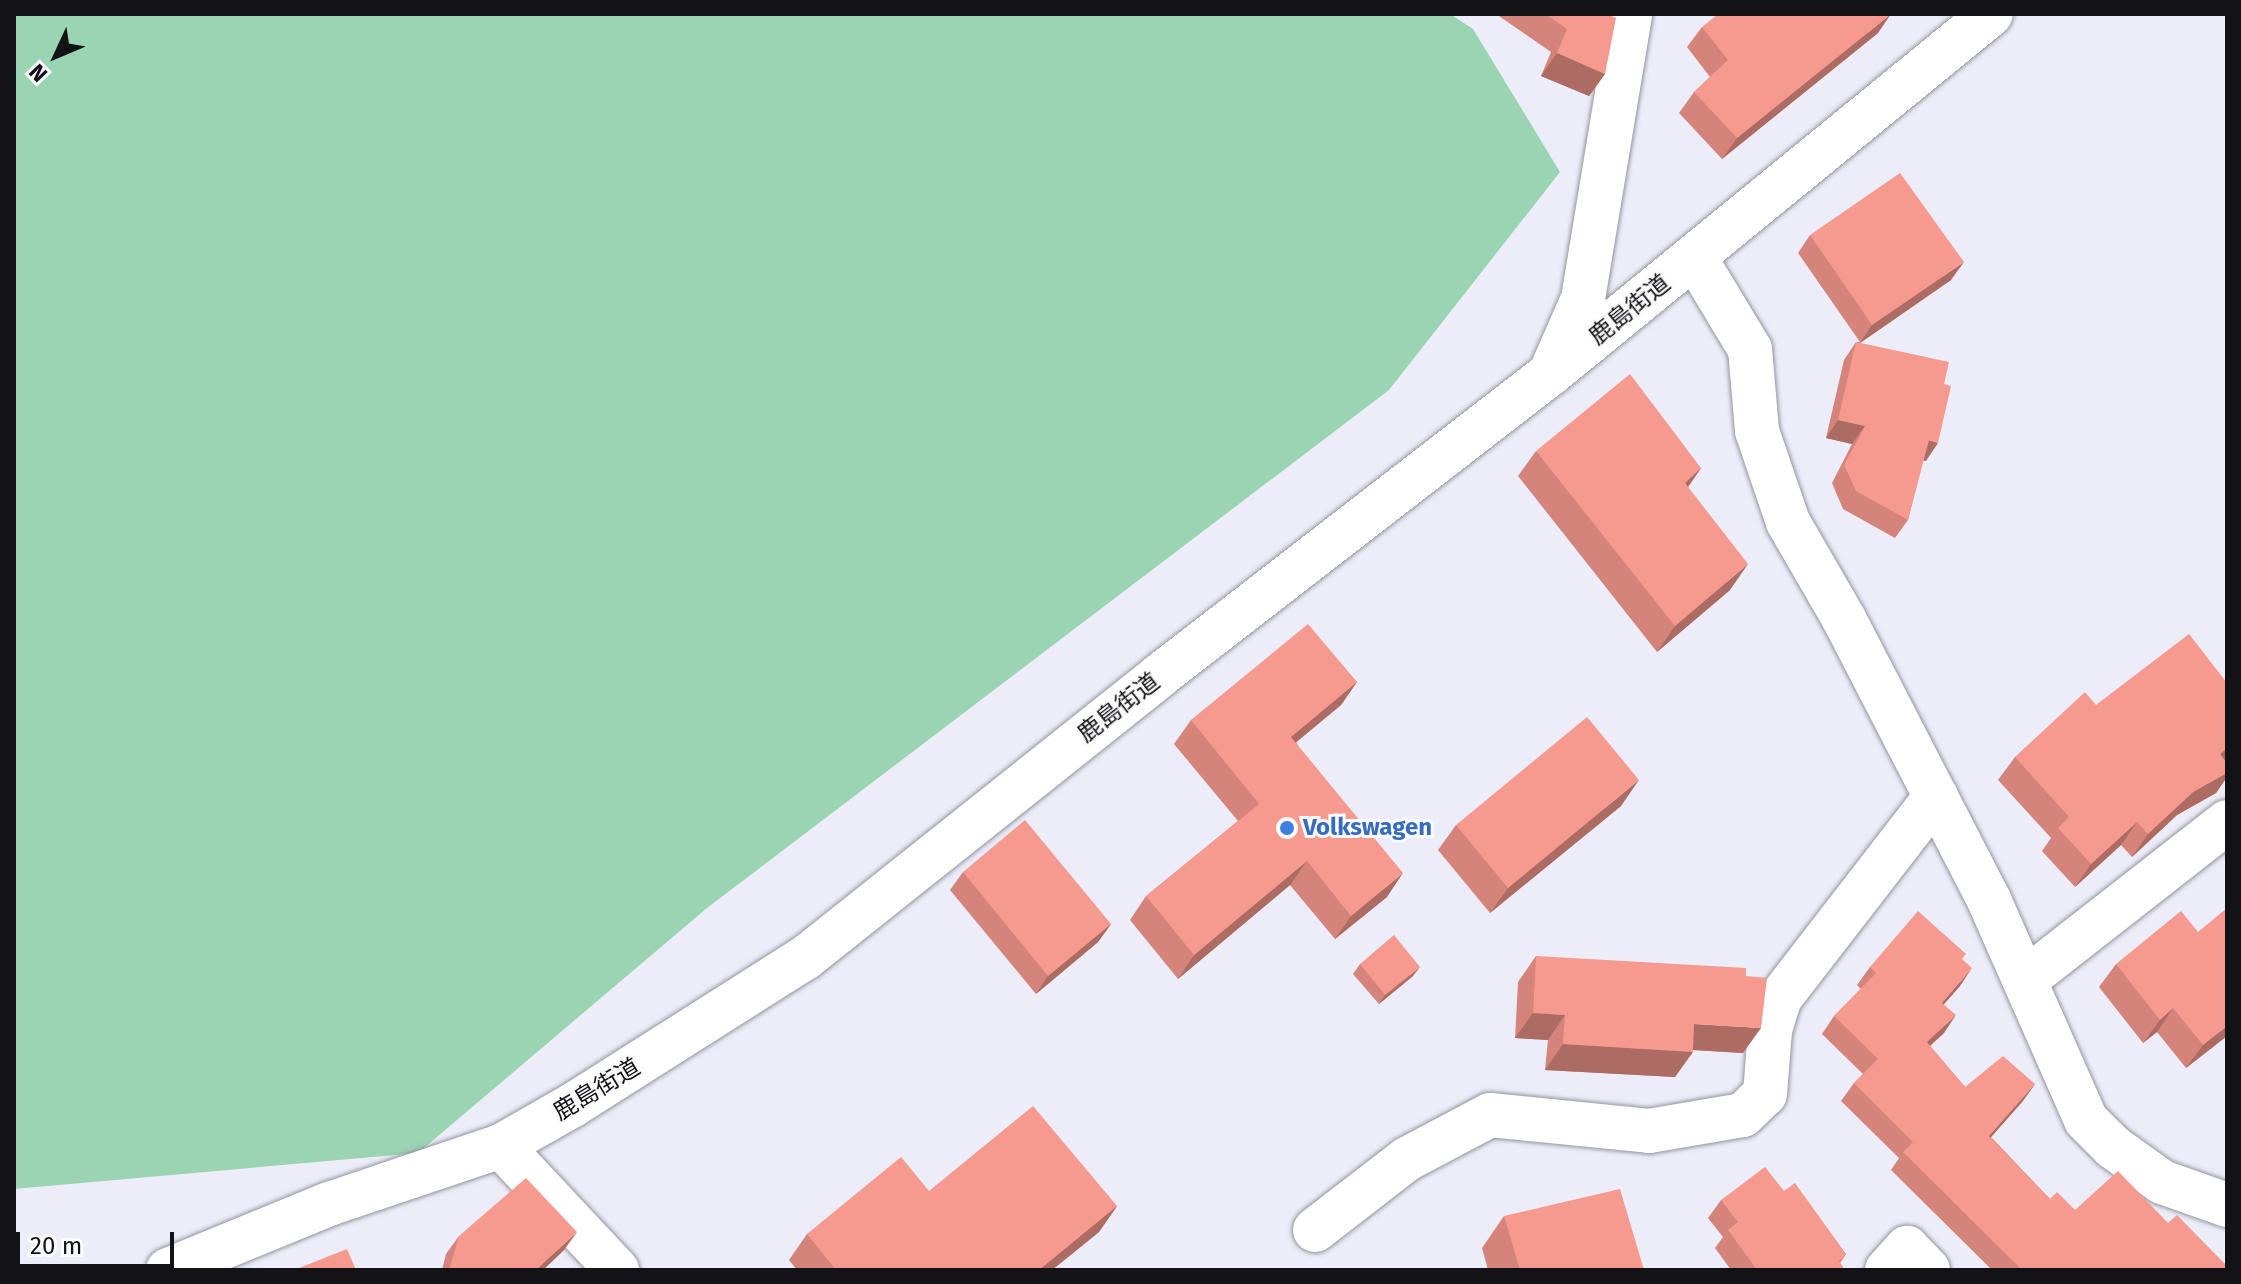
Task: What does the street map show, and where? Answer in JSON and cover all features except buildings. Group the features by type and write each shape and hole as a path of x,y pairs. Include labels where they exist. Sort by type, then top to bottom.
{"street":[{"path":"1550,374 1583,299 1630,14"},
{"name":"鹿島街道","path":"168,1270 329,1204 501,1146 661,1051 805,958 1159,676 1550,374 1991,14"},
{"path":"1695,258 1750,349 1757,431 1788,522 1844,619 1936,796 2026,979 2086,1120 2113,1147 2162,1182 2227,1205"},
{"path":"1315,1230 1407,1159 1490,1115 1649,1131 1743,1115 1765,1094 1770,1030 1780,998 1936,796"},
{"path":"2026,979 2227,822"},
{"path":"501,1146 617,1270"},
{"path":"1887,1270 1907,1248 1928,1270"}],"green space":[{"path":"14,14 1450,14 1473,29 1560,172 1389,390 707,908 418,1153 14,1189"}],"place":[{"name":"Volkswagen","path":"1287,828"}]}
